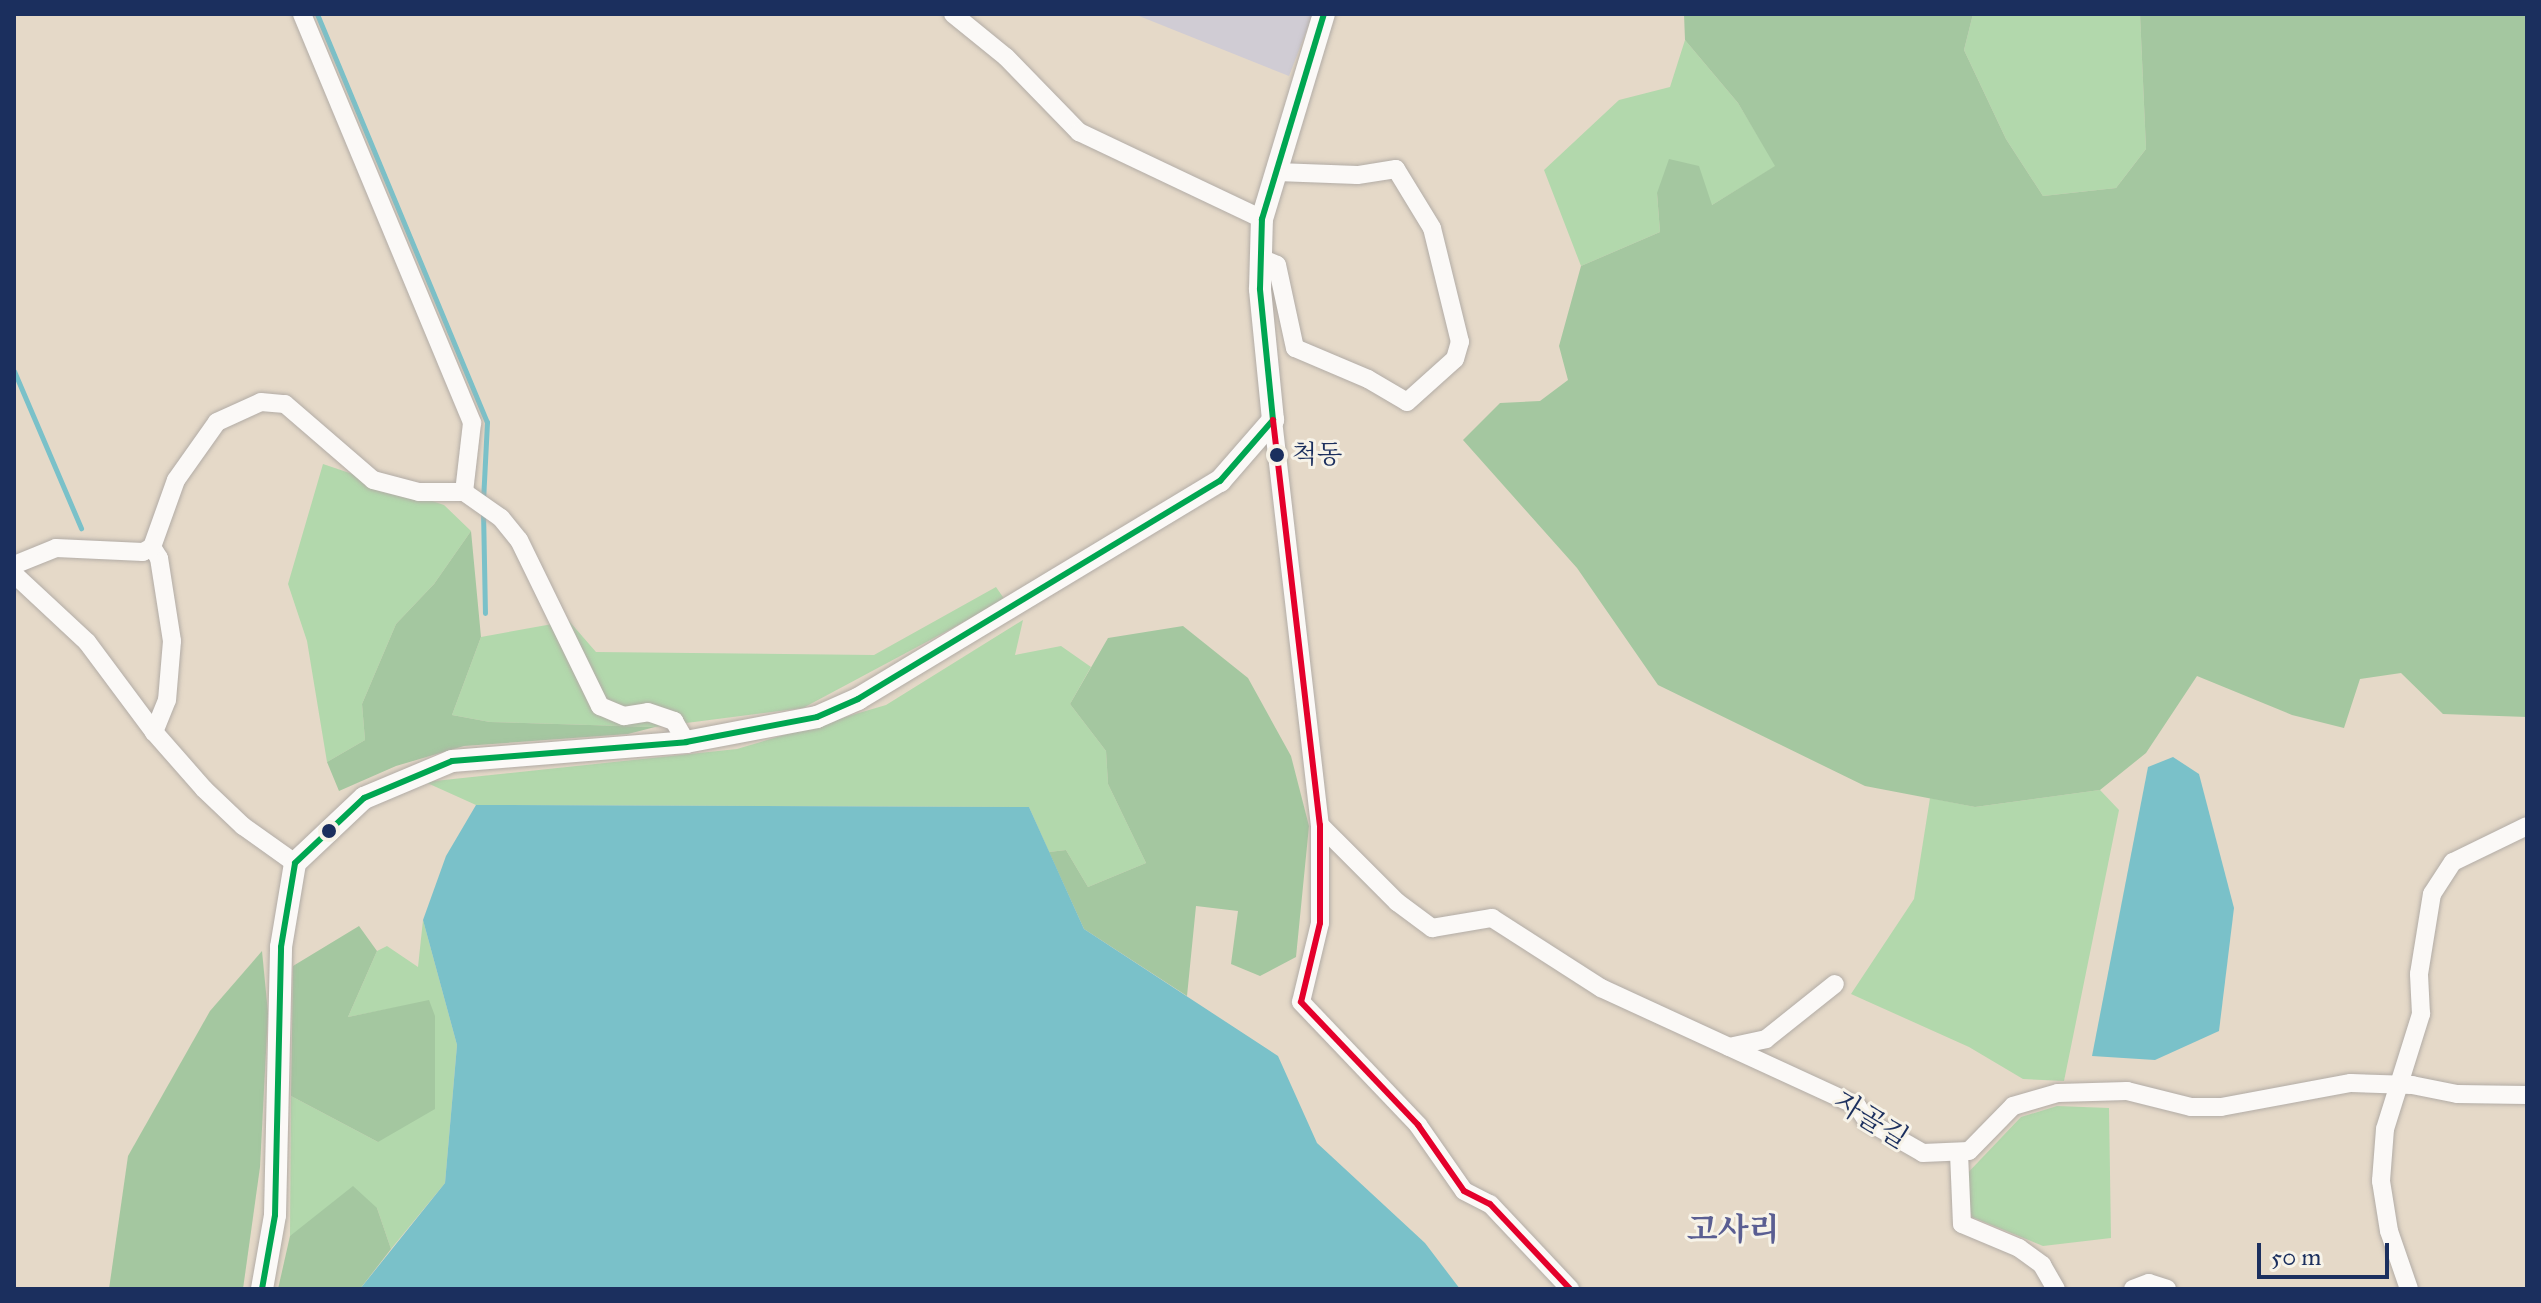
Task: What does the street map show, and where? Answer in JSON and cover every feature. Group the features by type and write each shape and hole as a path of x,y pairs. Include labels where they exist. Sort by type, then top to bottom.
{"main road":[{"path":"262,1289 275,1215 281,947 295,863 364,798 441,764 686,742 782,726 858,699 1220,481 1273,420 1260,289 1262,219 1324,14"}],"street":[{"path":"302,14 472,423 476,501"},
{"path":"953,14 1006,57 1079,132 1262,219"},
{"path":"1263,259 1277,265 1295,348 1368,379 1407,402 1455,359 1460,342 1432,228 1396,169 1357,175 1277,172"},
{"path":"14,565 56,548 143,552 152,547 176,480 217,422 261,402 285,404 373,480 419,492 476,501 513,527 600,706 624,716 648,712 674,721 686,742"},
{"path":"1273,420 1320,825 1320,923 1301,1002 1418,1125 1464,1191 1501,1214 1570,1289"},
{"path":"152,547 159,558 172,641 167,700 154,732"},
{"path":"14,574 87,642 154,732 243,826 295,863"},
{"name":"자골길","path":"1320,825 1397,902 1432,928 1492,918 1601,988 1857,1106 1867,1121 1923,1153 1959,1153"},
{"path":"2409,1289 2389,1231 2381,1181 2385,1129 2401,1086 2421,1014 2419,974 2432,894 2453,862 2527,826"},
{"path":"1729,1047 1766,1039 1835,984"},
{"path":"2059,1287 2019,1248 1962,1224 1959,1153 1992,1132 2013,1106 2058,1093 2127,1091 2191,1107 2221,1107 2351,1083 2457,1094 2527,1095"},
{"path":"2133,1289 2149,1283 2167,1289"}],"shaded area":[{"path":"1134,14 1313,14 1289,76"}],"green space":[{"path":"1684,14 1973,14 1964,50 2006,139 2043,196 2116,188 2146,149 2140,14 2527,14 2527,717 2443,714 2401,673 2360,679 2344,728 2292,715 2197,676 2146,753 2100,790 1975,807 1865,786 1658,685 1577,568 1463,440 1500,403 1540,401 1568,380 1559,346 1581,266 1660,232 1657,193 1669,159 1699,166 1712,205 1775,166 1738,103 1685,40"},
{"path":"1973,14 2140,14 2146,149 2116,188 2043,196 2006,139 1964,50"},
{"path":"1685,40 1738,103 1776,166 1712,205 1657,193 1660,232 1581,266 1544,170 1619,100 1670,87"},
{"path":"323,464 444,505 471,531 434,584 396,624 362,704 365,740 327,762 307,641 288,584"},
{"path":"471,531 481,637 452,715 490,722 655,727 628,734 464,746 396,766 339,791 327,762 365,740 362,704 396,624 434,584"},
{"path":"996,587 1005,600 803,708 655,727 490,722 452,715 481,637 569,621 596,652 874,655"},
{"path":"1023,620 1015,655 1061,646 1091,667 1070,704 1106,751 1108,784 1146,863 1088,887 1066,850 1049,852 1029,807 476,805 425,782 737,749 886,705"},
{"path":"1183,626 1248,678 1291,756 1309,826 1296,957 1260,976 1231,964 1238,911 1196,906 1187,996 1084,929 1049,852 1066,850 1088,887 1146,863 1108,784 1106,751 1070,704 1108,638"},
{"path":"2100,790 2119,810 2064,1081 2023,1079 1969,1047 1851,994 1914,899 1930,798 1975,807"},
{"path":"423,920 457,1045 445,1183 391,1249 377,1208 290,1236 291,1096 378,1142 429,1001 348,1017 377,951 387,946 418,967"},
{"path":"359,926 377,951 348,1017 429,1000 435,1016 435,1109 378,1142 291,1096 293,966"},
{"path":"262,951 268,1013 260,1167 243,1289 109,1289 128,1156 210,1011"},
{"path":"2057,1106 2109,1108 2111,1238 2043,1246 1972,1217 1960,1181 2021,1117"},
{"path":"353,1186 377,1208 391,1249 360,1289 278,1289 290,1236"}],"water":[{"path":"2173,757 2199,774 2234,908 2219,1031 2155,1060 2092,1056 2148,767"},
{"path":"476,805 1029,807 1084,929 1278,1056 1317,1143 1425,1243 1460,1289 360,1289 445,1183 457,1045 423,920 446,856"}],"waterway":[{"path":"317,14 487,422 483,500"},
{"path":"14,371 81,528"},
{"path":"483,510 485,613"}],"transit line":[{"path":"262,1289 275,1215 281,947 295,863 364,798 452,761 686,742 817,717 858,699 1220,481 1273,420 1260,289 1262,219 1324,14"},
{"path":"1273,420 1320,825 1320,923 1301,1002 1418,1125 1464,1191 1490,1204 1570,1289"}],"place":[{"name":"척동","path":"1277,455"}],"district":[{"name":"고사리","path":"1733,1230"}]}
